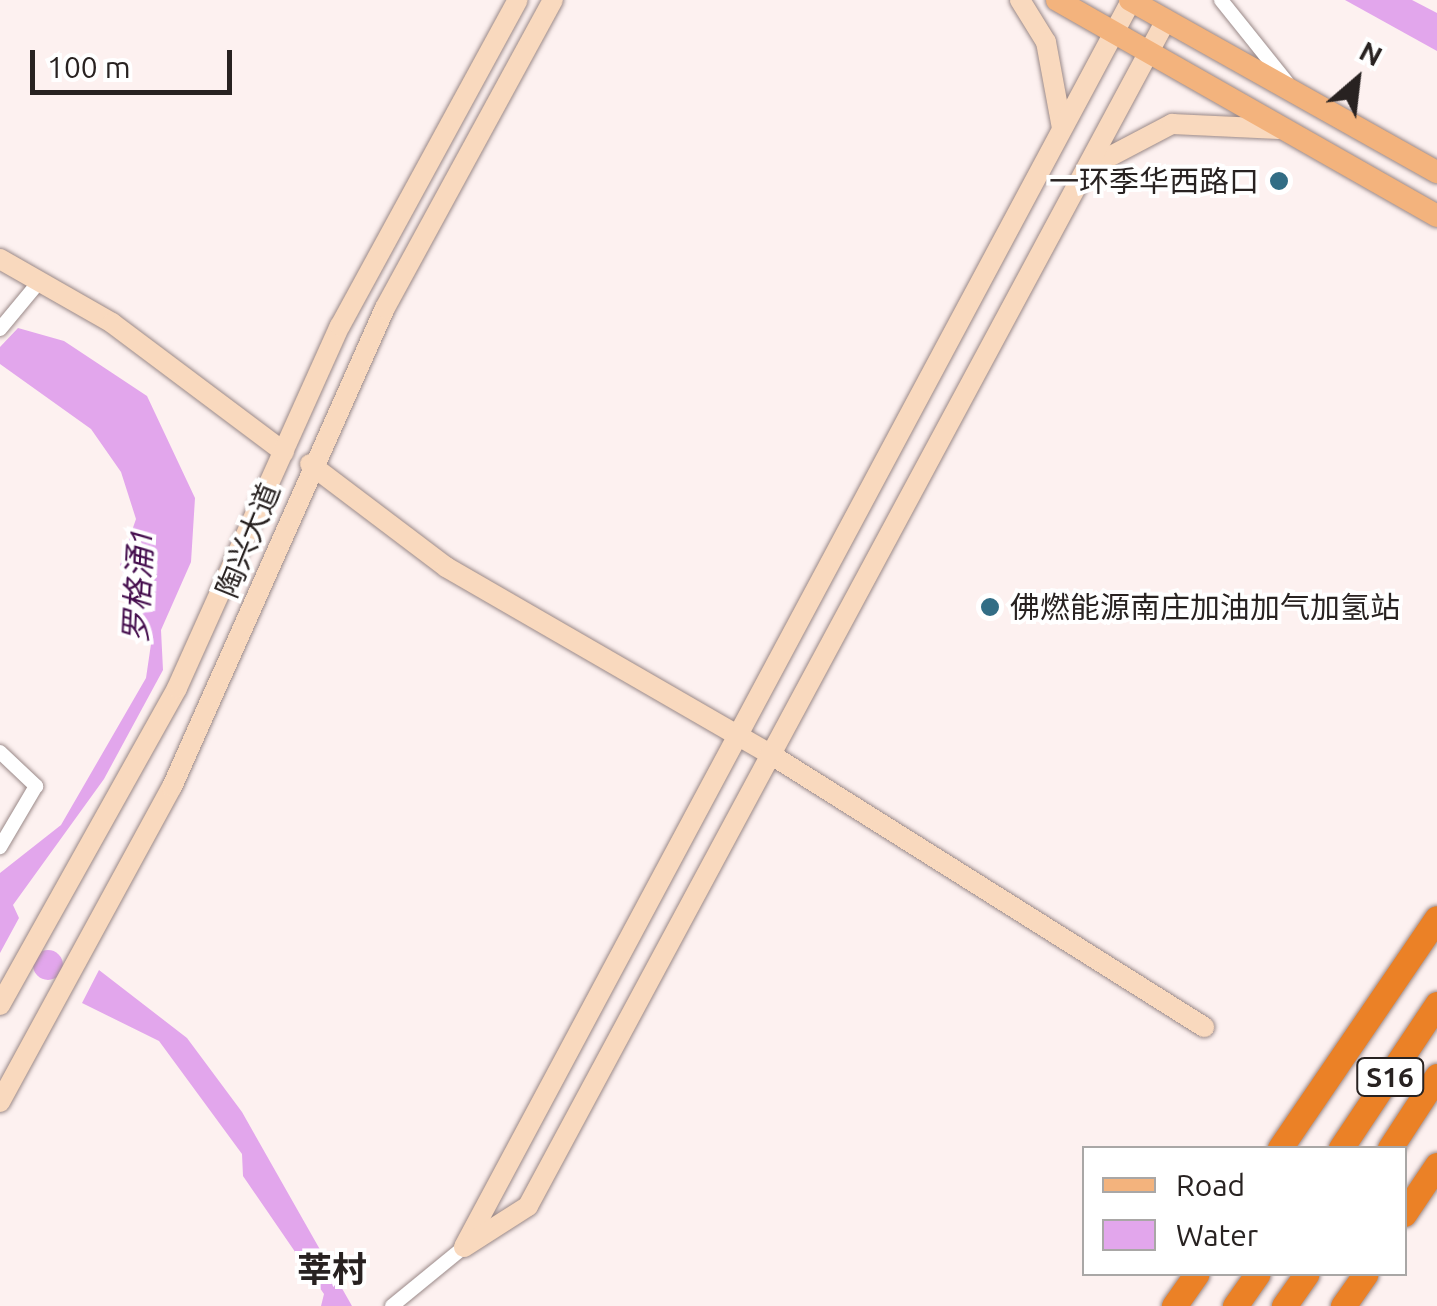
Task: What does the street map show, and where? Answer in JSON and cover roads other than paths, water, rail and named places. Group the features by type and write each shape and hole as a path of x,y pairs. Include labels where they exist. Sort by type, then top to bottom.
{"highway":[{"path":"1281,1146 1437,918"},
{"name":"S16","path":"1343,1146 1437,1004"},
{"name":"S16","path":"1391,1146 1437,1076"},
{"path":"1407,1210 1437,1165"},
{"path":"1174,1306 1195,1276"},
{"path":"1235,1306 1256,1276"},
{"path":"1284,1306 1305,1276"},
{"path":"1343,1306 1364,1276"}],"main road":[{"path":"1057,0 1437,216"},
{"path":"1130,0 1437,172"}],"street":[{"name":"陶兴大道","path":"0,1005 176,688 340,326 518,0"},
{"name":"陶兴大道","path":"0,1102 172,787 310,464 554,0"},
{"path":"1020,0 1046,42 1062,131"},
{"path":"464,1247 1130,0"},
{"path":"1222,0 1304,99"},
{"path":"392,1306 464,1247 528,1206 1166,20"},
{"path":"1084,171 1120,144 1172,124 1287,130"},
{"path":"0,260 112,323 284,452"},
{"path":"0,330 39,282"},
{"path":"310,464 446,567 770,754 1204,1027"},
{"path":"0,752 36,786 2,840"}],"water":[{"path":"1345,0 1412,0 1437,13 1437,51"},
{"name":"罗格涌1","path":"18,328 64,341 147,396 195,498 191,562 161,630 163,670 104,779 13,905 19,918 0,953 0,873 61,825 146,678 151,644 120,565 136,519 121,472 91,429 0,364 0,347"},
{"path":"48,950 59,954 63,965 59,976 48,980 37,976 33,965 37,954"},
{"path":"99,970 187,1038 242,1112 352,1306 321,1306 324,1294 243,1176 242,1154 159,1041 82,1003"}],"place":[{"name":"一环季华西路口","path":"1279,181"},
{"name":"佛燃能源南庄加油加气加氢站","path":"990,607"}],"district":[{"name":"莘村","path":"332,1269"}]}
